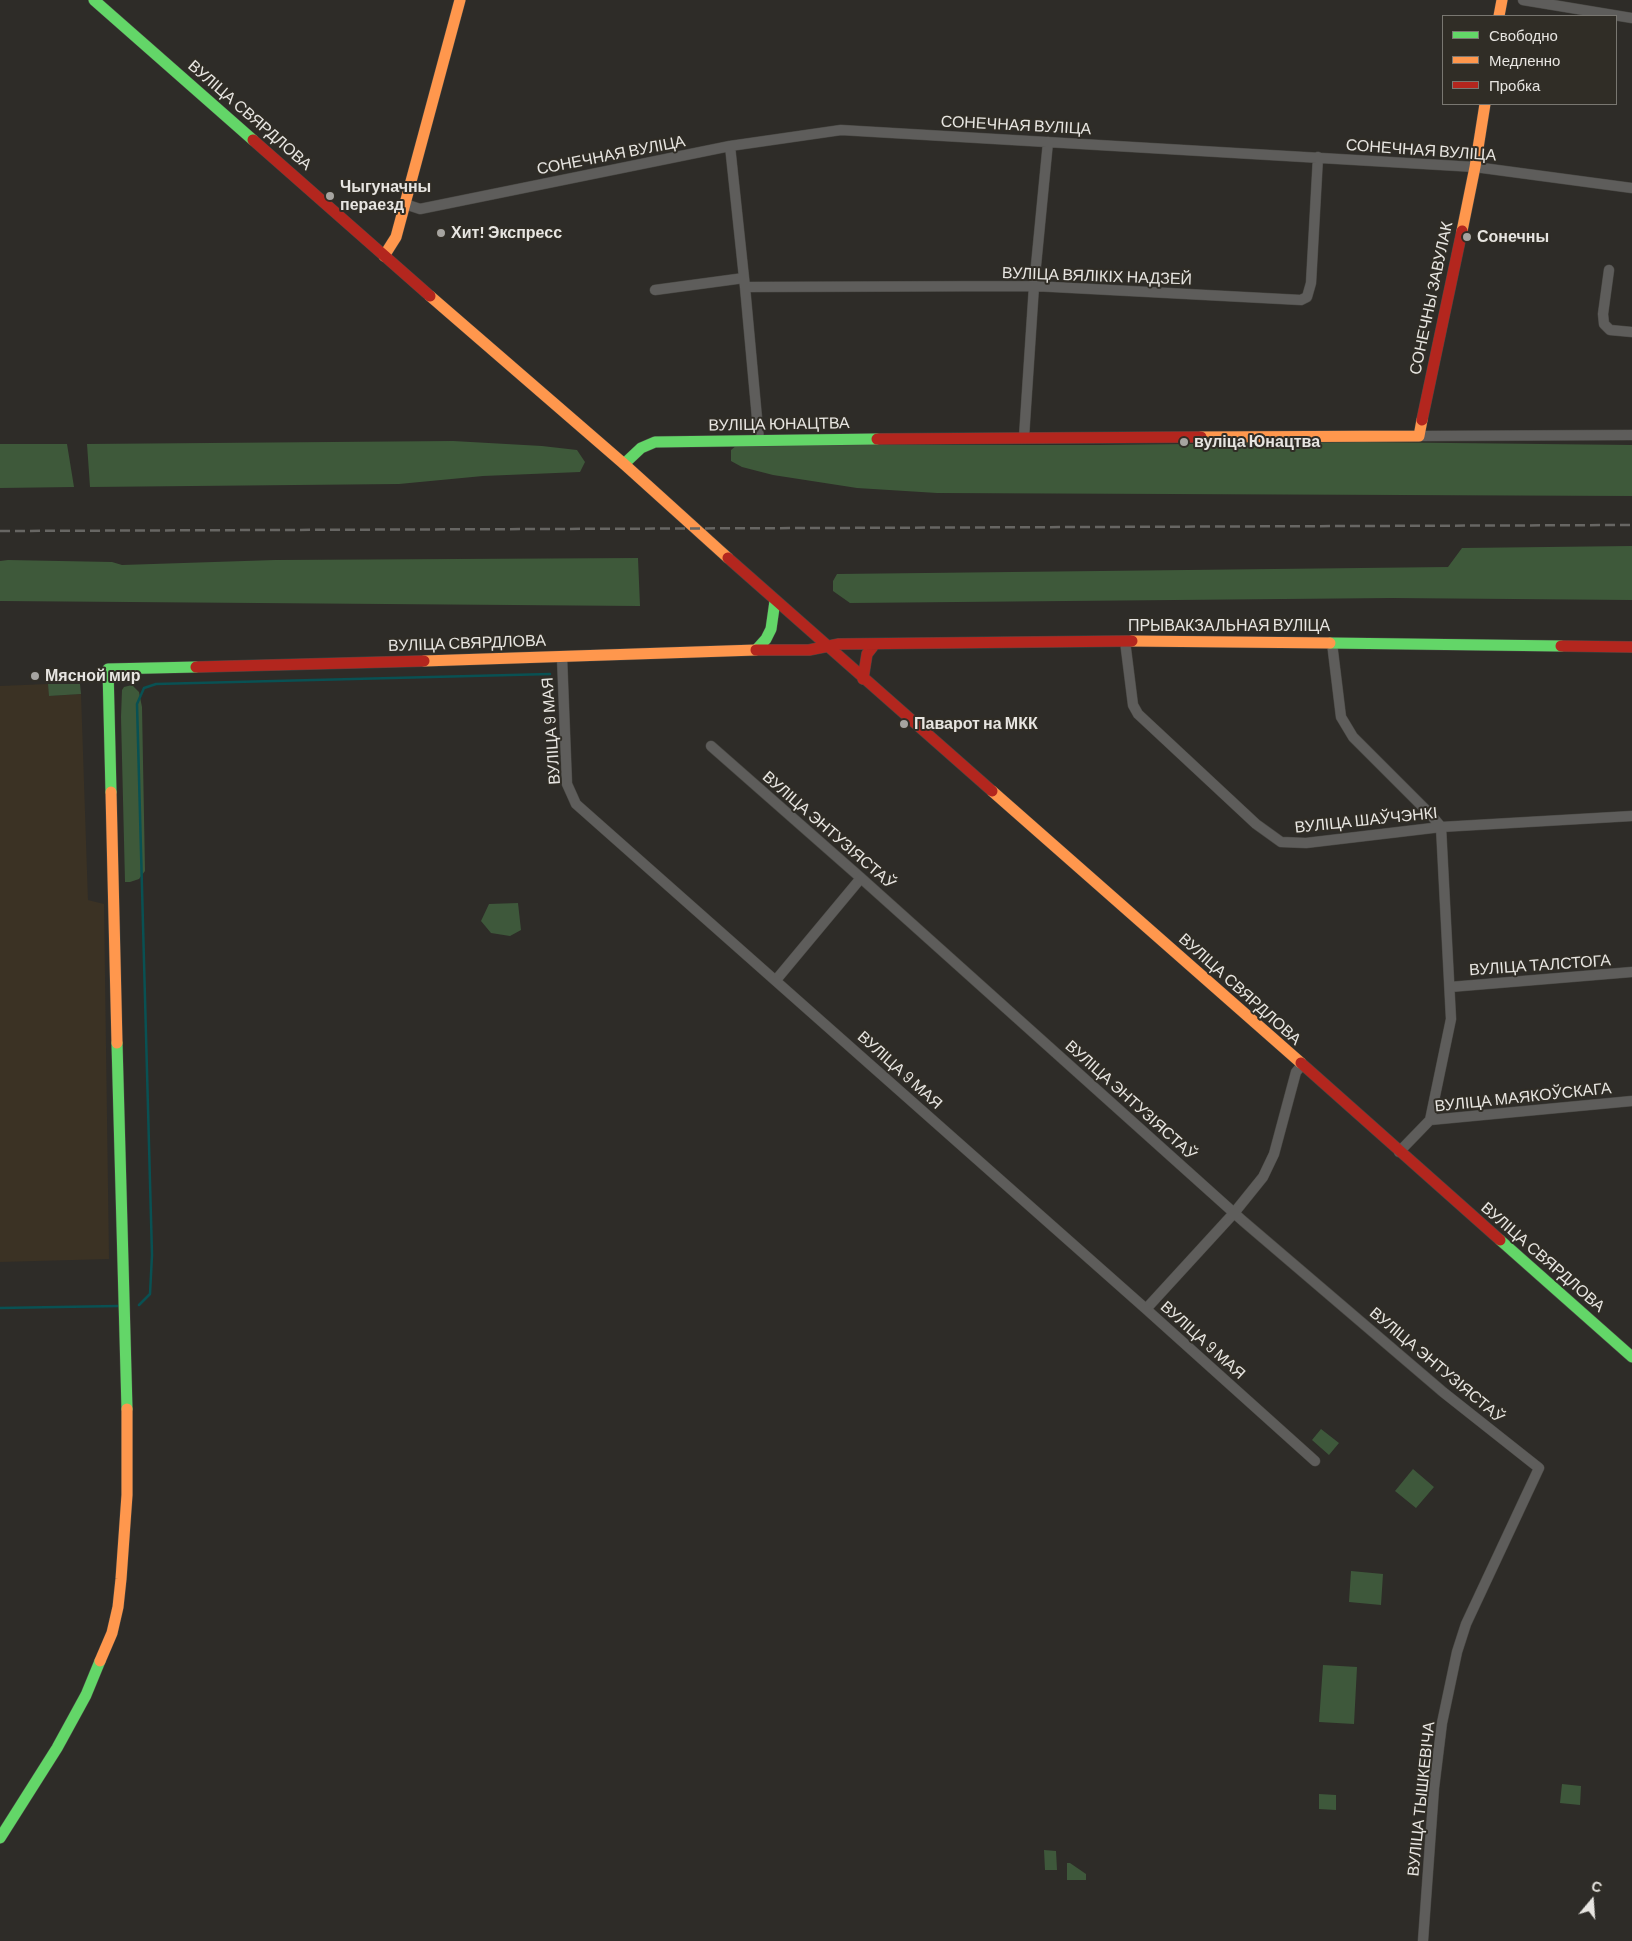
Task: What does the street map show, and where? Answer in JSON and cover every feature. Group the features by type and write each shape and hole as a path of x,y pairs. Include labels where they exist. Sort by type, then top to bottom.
{"street":[{"name":"ВУЛІЦА СВЯРДЛОВА","path":"94,0 384,256 624,464 863,679 1632,1357"},
{"path":"384,256 396,237 460,0"},
{"path":"1499,15 1502,0"},
{"path":"1523,0 1614,15"},
{"path":"1617,16 1632,18"},
{"name":"СОНЕЧНЫ ЗАВУЛАК","path":"1419,436 1475,167 1485,105"},
{"name":"СОНЕЧНАЯ ВУЛІЦА","path":"405,204 420,209 730,146 841,130 1475,167 1632,188"},
{"path":"1024,437 1034,286 1048,142"},
{"path":"730,146 759,440"},
{"name":"ВУЛІЦА ВЯЛІКІХ НАДЗЕЙ","path":"655,290 744,282 1034,286 1301,300 1307,297 1311,283 1318,158"},
{"path":"1609,270 1603,314 1604,324 1610,330 1632,332"},
{"name":"ВУЛІЦА ЮНАЦТВА","path":"624,464 641,448 655,442 1024,437 1632,434"},
{"path":"757,649 771,629 775,601"},
{"name":"ПРЫВАКЗАЛЬНАЯ ВУЛІЦА","path":"826,646 840,644 1125,641 1632,647"},
{"name":"ВУЛІЦА ШАЎЧЭНКІ","path":"1125,641 1133,705 1138,714 1256,824 1281,842 1306,843 1441,827 1632,816"},
{"path":"1332,643 1341,717 1353,738 1441,827 1450,987 1450,1027 1430,1120"},
{"path":"863,679 867,654 874,645"},
{"name":"ВУЛІЦА СВЯРДЛОВА","path":"0,1838 57,1748 86,1695 112,1633 118,1607 121,1579 127,1495 127,1398 108,669 562,657 757,649 808,650 826,646"},
{"name":"ВУЛІЦА 9 МАЯ","path":"562,657 566,784 576,804 1315,1461"},
{"name":"ВУЛІЦА ЭНТУЗІЯСТАЎ","path":"711,746 1234,1213 1443,1392 1539,1468"},
{"path":"776,980 861,878"},
{"name":"ВУЛІЦА ТАЛСТОГА","path":"1450,987 1632,972"},
{"path":"1146,1309 1234,1213 1262,1177 1274,1154 1296,1072 1302,1065"},
{"name":"ВУЛІЦА МАЯКОЎСКАГА","path":"1399,1152 1430,1120 1632,1101"},
{"name":"ВУЛІЦА ТЫШКЕВІЧА","path":"1423,1941 1434,1788 1442,1723 1457,1652 1466,1624 1539,1468"}],"shaded area":[{"path":"48,684 50,696 81,694 88,900 104,904 109,1259 0,1262 0,686"}],"green space":[{"path":"453,441 577,450 585,462 580,472 483,476 399,484 90,487 87,444"},
{"path":"1362,442 1632,445 1632,496 937,493 857,488 773,475 742,467 731,461 731,450 737,445 1098,445"},
{"path":"0,444 67,444 74,487 0,488"},
{"path":"1632,546 1632,600 1392,598 850,603 833,591 833,581 837,574 1448,567 1462,548"},
{"path":"638,558 640,606 0,601 0,561 8,560 112,562 122,565 275,560"},
{"path":"48,684 80,684 81,694 49,696"},
{"path":"132,685 139,692 142,707 145,871 139,879 125,882 121,717 122,690 124,687"},
{"path":"518,903 521,930 510,936 491,933 481,921 489,904"},
{"path":"1321,1429 1339,1443 1329,1455 1312,1440"},
{"path":"1413,1469 1434,1487 1416,1508 1395,1491"},
{"path":"1351,1571 1383,1574 1381,1605 1349,1602"},
{"path":"1323,1665 1357,1667 1354,1724 1319,1722"},
{"path":"1562,1784 1581,1786 1580,1805 1560,1803"},
{"path":"1319,1794 1336,1795 1336,1810 1319,1809"},
{"path":"1044,1850 1056,1851 1057,1870 1045,1870"},
{"path":"1067,1863 1070,1863 1086,1874 1086,1880 1067,1880"}],"waterway":[{"path":"139,1305 150,1294 152,1255 137,704 144,688 156,684 550,674"},
{"path":"0,1308 118,1306"}],"railway":[{"path":"0,531 1632,525"}],"traffic: fast":[{"path":"94,0 253,140"},
{"path":"624,464 641,448 655,442 877,439"},
{"path":"757,649 766,639 771,629 775,601"},
{"path":"1330,643 1561,646"},
{"path":"111,792 108,669 196,667"},
{"path":"117,1043 127,1409"},
{"path":"1500,1240 1632,1357"},
{"path":"0,1838 57,1748 86,1695 100,1661"}],"traffic: slow":[{"path":"384,256 396,237 460,0"},
{"path":"1499,15 1502,0"},
{"path":"1462,231 1485,105"},
{"path":"430,296 624,464 728,558"},
{"path":"1201,437 1419,436 1422,420"},
{"path":"1132,641 1330,643"},
{"path":"424,661 756,650"},
{"path":"992,791 1301,1063"},
{"path":"111,792 117,1043"},
{"path":"100,1661 112,1633 118,1607 127,1495 127,1409"}],"traffic: jam":[{"path":"253,140 430,296"},
{"path":"1422,420 1462,231"},
{"path":"877,439 1201,437"},
{"path":"728,558 992,791"},
{"path":"756,650 809,650 839,644 1132,641"},
{"path":"863,679 867,654 874,645"},
{"path":"1561,646 1632,647"},
{"path":"196,667 424,661"},
{"path":"1301,1063 1500,1240"}],"place":[{"name":"Чыгуначны пераезд","path":"330,196"},
{"name":"Хит! Экспресс","path":"441,233"},
{"name":"Сонечны","path":"1467,237"},
{"name":"вуліца Юнацтва","path":"1184,442"},
{"name":"Мясной мир","path":"35,676"},
{"name":"Паварот на МКК","path":"904,724"}]}
